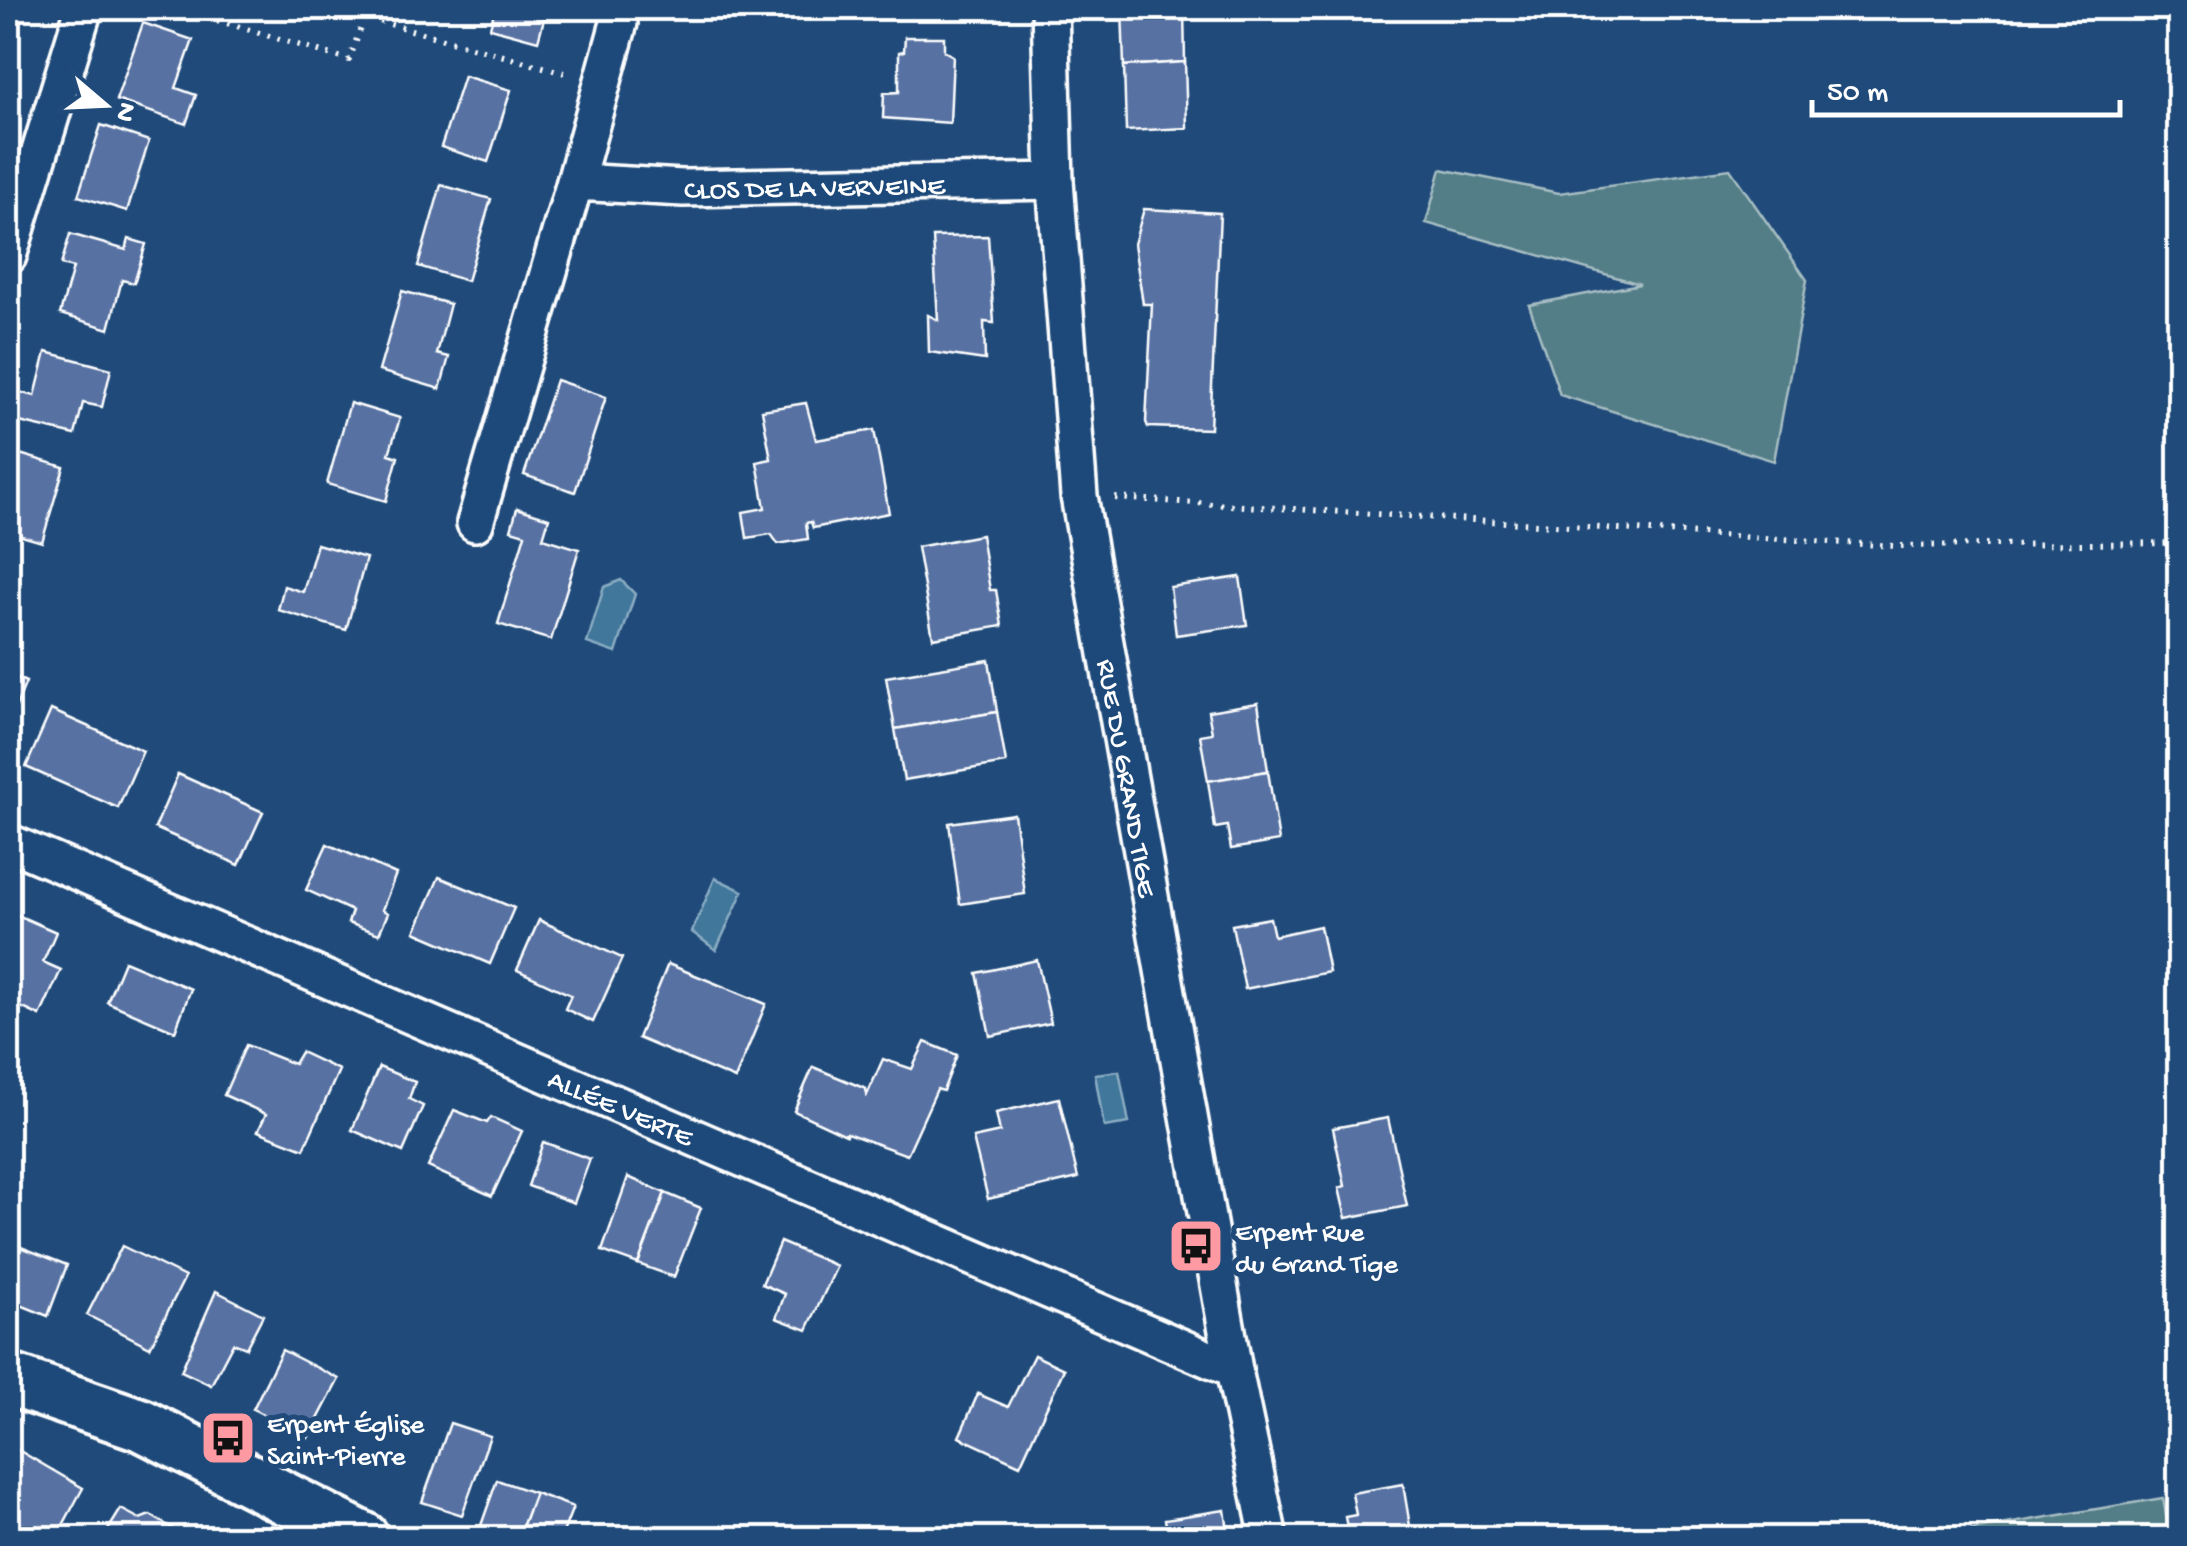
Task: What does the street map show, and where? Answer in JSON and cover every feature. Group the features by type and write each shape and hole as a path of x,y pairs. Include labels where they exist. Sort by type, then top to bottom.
{"street":[{"path":"8,256 84,8"},
{"name":"RUE DU GRAND TIGE","path":"1050,8 1055,181 1079,496 1234,1370 1269,1538"},
{"path":"475,524 620,22"},
{"name":"CLOS DE LA VERVEINE","path":"576,182 682,188 1055,181"},
{"name":"ALLÉE VERTE","path":"8,842 1234,1370"},
{"path":"8,1379 142,1424 363,1538"}],"path":[{"path":"177,8 348,60 365,17 603,83"},
{"path":"1079,496 1895,546 2180,543"}],"green space":[{"path":"1441,169 1559,193 1730,169 1807,280 1774,461 1560,395 1529,305 1640,284 1426,223"},
{"path":"2163,1498 2170,1538 1922,1538"}],"water":[{"path":"621,580 635,594 616,653 587,643 604,587"},
{"path":"715,878 743,891 716,950 692,932"},
{"path":"1119,1071 1129,1123 1104,1127 1095,1074"}],"building":[{"path":"495,8 547,8 538,41 490,28"},
{"path":"1122,8 1184,8 1185,62 1124,66"},
{"path":"143,23 193,40 176,88 196,95 186,124 116,100"},
{"path":"905,37 944,37 944,51 953,56 950,123 883,118 884,93 899,92 899,52 904,51"},
{"path":"1185,62 1187,128 1126,131 1124,66"},
{"path":"464,76 511,90 488,162 441,147"},
{"path":"101,125 149,141 127,211 78,196"},
{"path":"441,185 491,199 467,281 418,266"},
{"path":"1144,209 1220,213 1210,429 1148,427 1146,422 1152,304 1143,304 1134,244"},
{"path":"70,234 126,250 129,239 146,244 134,283 122,280 109,329 60,314 73,268 61,265"},
{"path":"988,236 994,323 984,322 985,360 929,352 928,315 938,320 933,237"},
{"path":"402,291 450,304 437,354 449,357 440,389 379,371"},
{"path":"46,352 111,369 102,407 83,403 75,435 11,420 19,392 35,396"},
{"path":"556,380 606,397 575,492 524,475"},
{"path":"350,403 400,418 389,454 398,457 386,501 327,484"},
{"path":"806,403 816,440 874,430 889,513 813,528 811,522 806,523 808,539 778,544 771,534 747,538 743,512 765,508 757,462 771,459 762,410"},
{"path":"13,452 64,467 42,542 8,532 8,470"},
{"path":"517,508 549,518 543,538 579,549 551,640 498,624 525,534 511,530"},
{"path":"981,535 990,590 996,590 1002,626 933,638 917,547"},
{"path":"317,544 366,558 346,630 278,610 284,586 303,592"},
{"path":"1240,577 1247,625 1176,635 1170,587"},
{"path":"989,660 997,712 895,729 886,677"},
{"path":"8,674 26,682 8,726"},
{"path":"1258,703 1268,771 1208,781 1200,735 1212,733 1208,711"},
{"path":"51,710 143,751 118,808 26,767"},
{"path":"997,712 1006,763 904,780 895,729"},
{"path":"1268,771 1279,841 1231,849 1227,826 1215,828 1208,781"},
{"path":"178,774 263,812 239,865 155,828"},
{"path":"1014,814 1025,894 960,904 949,823"},
{"path":"327,844 396,874 382,910 388,913 379,934 348,923 352,911 306,890"},
{"path":"439,877 514,908 490,964 415,932"},
{"path":"8,911 56,932 43,962 61,970 40,1016 8,1001"},
{"path":"1270,918 1274,936 1320,926 1329,972 1245,989 1232,925"},
{"path":"539,920 622,958 593,1022 565,1009 571,995 517,970"},
{"path":"1037,960 1051,1023 990,1036 977,973"},
{"path":"124,961 191,989 175,1031 107,1002"},
{"path":"668,964 766,1004 735,1079 638,1038"},
{"path":"925,1042 957,1055 943,1091 937,1089 907,1155 846,1135 794,1111 813,1067 866,1089 867,1095 883,1059 912,1069"},
{"path":"246,1045 294,1064 301,1052 339,1070 304,1149 258,1131 266,1114 224,1095"},
{"path":"379,1067 415,1082 409,1099 423,1106 403,1152 352,1130"},
{"path":"1059,1098 1078,1178 988,1199 973,1138 1000,1132 996,1113"},
{"path":"454,1110 487,1123 491,1117 522,1131 492,1196 428,1167"},
{"path":"1388,1118 1407,1206 1346,1218 1339,1188 1345,1186 1333,1128"},
{"path":"543,1142 590,1159 574,1203 528,1186"},
{"path":"628,1177 665,1193 638,1264 602,1251"},
{"path":"665,1193 701,1208 674,1277 638,1264"},
{"path":"8,1242 67,1265 48,1316 8,1300"},
{"path":"780,1242 837,1266 807,1330 776,1318 785,1294 762,1284"},
{"path":"122,1246 185,1277 150,1347 87,1315"},
{"path":"216,1291 263,1315 246,1348 233,1343 211,1385 181,1371"},
{"path":"282,1350 339,1379 308,1438 253,1409"},
{"path":"1034,1355 1064,1369 1020,1465 959,1437 978,1394 1008,1407"},
{"path":"450,1423 490,1436 462,1515 422,1502"},
{"path":"13,1447 83,1488 56,1538 45,1538 8,1516 8,1455"},
{"path":"497,1480 535,1493 518,1538 478,1534"},
{"path":"1403,1484 1412,1538 1349,1538 1345,1517 1356,1515 1352,1493"},
{"path":"535,1493 573,1507 561,1538 518,1538"},
{"path":"121,1509 140,1519 150,1515 172,1528 175,1538 103,1538"},
{"path":"1225,1510 1229,1538 1168,1538 1165,1519"}],"place":[{"name":"Erpent Rue du Grand Tige","path":"1196,1246"},
{"name":"Erpent Église Saint-Pierre","path":"228,1438"}]}
